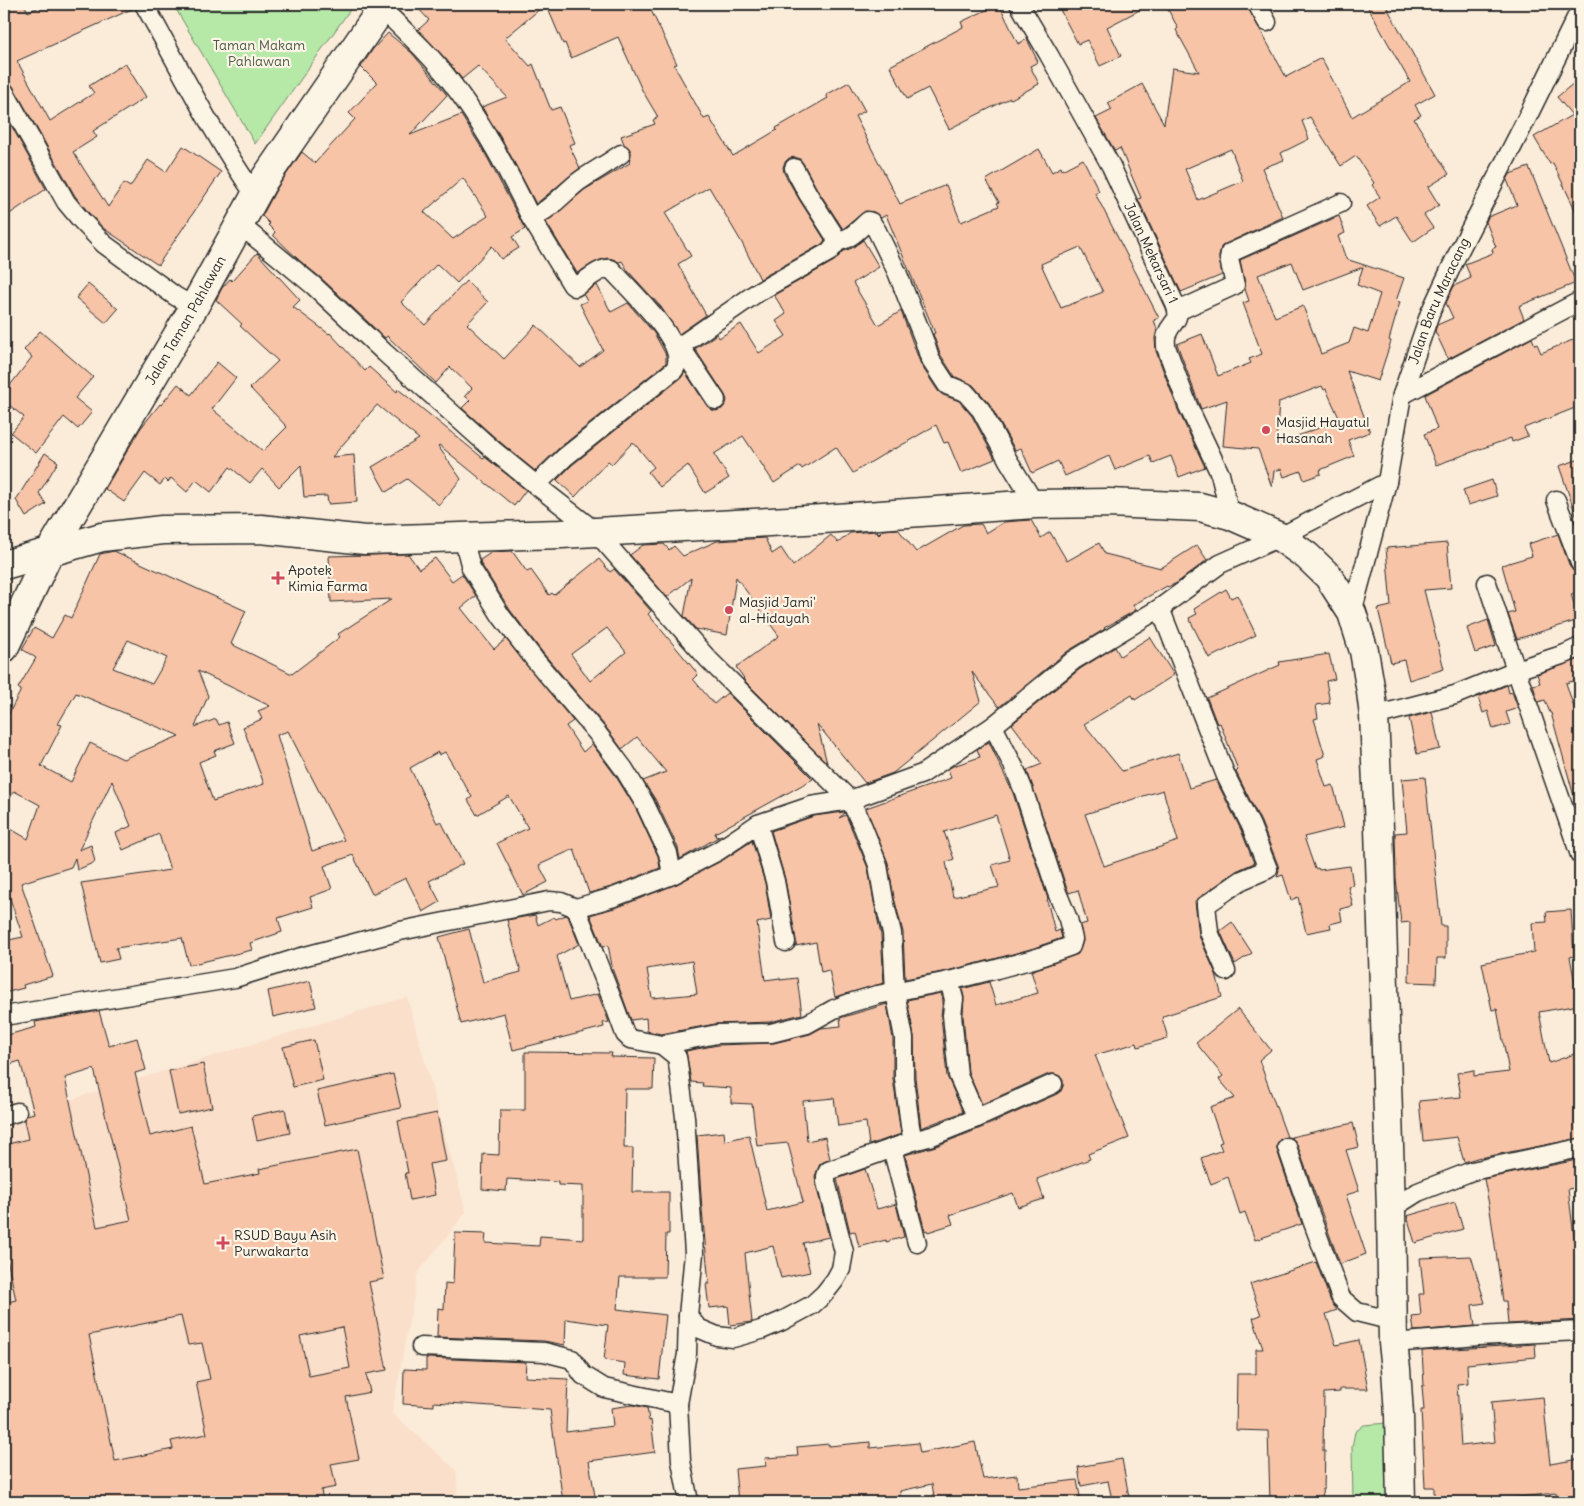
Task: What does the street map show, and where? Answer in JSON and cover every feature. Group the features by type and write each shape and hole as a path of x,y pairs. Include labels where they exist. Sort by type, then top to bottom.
{"main road":[{"name":"Jalan Taman Pahlawan","path":"4,648 49,552 194,307 264,180 383,6"},
{"path":"4,565 102,537 162,530 261,529 365,540 596,531 823,519 1035,504 1109,503 1200,508 1230,515 1280,537 1306,556 1328,576 1352,613 1364,651 1374,716 1391,1209 1393,1332 1399,1415 1401,1502"}],"street":[{"path":"144,4 212,126 242,176 256,195"},
{"name":"Jalan Mekarsari 1","path":"1019,4 1110,166 1178,311 1178,318 1167,332 1166,347 1188,406 1220,474 1230,515"},
{"path":"1257,4 1267,22"},
{"path":"383,6 454,85 484,132 518,190 531,218 572,285 575,287 580,285 602,270 611,269 664,327 716,400"},
{"name":"Jalan Baru Maracang","path":"1352,613 1387,482 1402,395 1430,313 1456,257 1580,10"},
{"path":"4,91 66,202 81,220 104,244 174,296 194,307"},
{"path":"531,218 539,214 579,182 621,154"},
{"path":"794,168 838,241"},
{"path":"1178,311 1235,285 1229,260 1230,253 1341,203"},
{"path":"678,348 756,294 829,252 838,241 851,236 868,221 871,222 897,272 930,359 947,386 965,392 981,410 1035,504"},
{"path":"239,224 314,286 385,353 536,486 596,531 708,659 850,800 878,865 892,933 895,992 904,1038 904,1078 910,1126 914,1141"},
{"path":"1402,395 1580,301"},
{"path":"536,486 565,457 674,370 677,363 678,348"},
{"path":"4,1016 234,978 298,958 400,931 549,901 560,902 576,908 614,897 672,875 718,851 758,824 810,806 850,800 922,774 993,726 1074,660 1160,608 1220,564 1280,537 1387,482"},
{"path":"1556,500 1580,563"},
{"path":"464,537 471,568 500,616 624,769 645,804 668,853 672,875"},
{"path":"1488,583 1580,855"},
{"path":"1160,608 1226,776 1251,826 1268,869 1242,880 1206,905 1209,932 1226,972"},
{"path":"1374,716 1455,695 1580,647"},
{"path":"576,908 625,1034 630,1039 662,1045 717,1034 771,1033 807,1024 834,1009 877,995 950,981 1037,958 1071,946 1073,939 1068,919 1056,890 1023,789 993,726"},
{"path":"758,824 775,881 786,942"},
{"path":"950,981 954,999 952,1015 958,1075 977,1118"},
{"path":"662,1045 677,1057 685,1117 694,1253 688,1316 687,1354 678,1404 681,1461 689,1502"},
{"path":"688,1316 698,1328 716,1336 733,1338 761,1330 812,1304 824,1294 835,1280 841,1269 844,1252 826,1182 828,1171 932,1136 1053,1084"},
{"path":"1287,1147 1341,1298 1357,1312 1393,1332 1478,1336 1580,1331"},
{"path":"892,1148 917,1242"},
{"path":"1391,1209 1418,1192 1472,1171 1580,1148"},
{"path":"421,1347 544,1352 572,1359 583,1375 604,1388 678,1404"}],"shaded area":[{"name":"RSUD Bayu Asih Purwakarta","path":"407,997 466,1212 418,1273 392,1413 456,1470 458,1502 4,1502 4,1120"}],"green space":[{"name":"Taman Makam Pahlawan","path":"173,4 354,4 255,144"},
{"path":"1387,1423 1389,1502 1353,1502 1352,1447 1355,1432 1364,1425"}],"building":[{"path":"4,4 24,4 28,12 45,4 133,4 134,8 17,61 50,121 94,93 89,86 125,63 146,97 93,131 97,137 73,152 108,207 124,183 130,187 148,160 166,172 183,146 221,172 158,265 103,228 89,213 75,196 13,86 4,80"},
{"path":"414,4 546,4 505,38 530,66 533,64 551,110 560,107 575,143 569,145 580,168 536,204 505,145 482,107 507,97 478,66 462,79 418,30 429,20"},
{"path":"546,4 648,4 677,64 674,65 704,119 709,117 733,156 828,98 826,95 849,82 865,111 855,116 900,204 946,185 961,222 999,206 997,203 999,202 986,180 1039,149 1052,172 1061,167 1062,170 1083,159 1099,191 1095,193 1159,318 1154,320 1157,329 1155,338 1156,351 1178,410 1205,467 1179,477 1171,456 1153,463 1150,456 1115,470 1109,456 1065,476 1058,461 1032,473 1021,448 1015,450 989,403 973,385 954,376 940,354 933,334 935,333 886,215 881,218 874,212 865,211 843,229 817,189 803,163 795,157 789,158 785,162 783,167 784,173 825,240 822,244 760,279 742,243 709,187 665,213 691,256 678,264 706,315 679,334 661,307 628,271 622,261 619,262 608,258 600,260 577,273 546,222 584,190 630,163 631,153 621,136 655,124 653,120 658,117 642,90 618,37 571,58 565,43 563,44","holes":["1080,247 1103,292 1061,308 1041,264"]},
{"path":"999,4 1018,44 1027,39 1038,62 1030,66 1039,84 949,129 928,88 907,99 890,66 963,27 961,22"},
{"path":"1057,4 1151,4 1107,27 1121,56 1100,66 1087,40 1078,44"},
{"path":"1165,4 1246,4 1286,77 1321,58 1352,117 1410,82 1366,4 1385,4 1435,94 1415,105 1421,115 1414,119 1449,174 1428,187 1439,205 1424,215 1433,228 1413,242 1396,216 1380,226 1367,206 1380,197 1372,185 1374,183 1356,156 1341,166 1310,117 1302,121 1309,139 1281,153 1284,160 1262,168 1283,217 1225,244 1221,247 1219,257 1222,275 1181,292 1138,199 1141,198 1120,148 1115,151 1096,118 1112,110 1108,103 1142,84 1164,124 1172,68 1199,72 1176,30 1178,28","holes":["1231,149 1243,181 1198,200 1185,169"]},
{"path":"388,33 412,53 447,95 410,135 461,115 486,155 525,229 512,237 519,248 501,259 492,246 457,283 437,264 401,302 425,325 466,281 488,302 467,324 504,359 536,325 580,367 603,350 580,304 587,301 583,294 597,285 611,312 628,303 654,333 666,355 666,363 558,449 535,471 462,408 470,400 465,396 472,388 450,367 436,383 387,336 385,338 300,261 273,235 275,232 262,216 277,188 302,152 315,163 355,119 349,113 377,83 361,67 373,49","holes":["463,178 488,216 453,239 424,212"]},
{"path":"1580,78 1580,220 1553,163 1550,164 1534,137 1572,115 1557,97"},
{"path":"4,112 46,189 4,218"},
{"path":"1529,167 1576,283 1519,306 1524,319 1448,359 1435,331 1437,325 1453,318 1446,303 1454,286 1471,278 1465,264 1493,253 1492,249 1496,247 1486,222 1488,217 1517,205 1507,180 1510,174"},
{"path":"1339,216 1345,233 1338,236 1346,259 1404,278 1396,301 1400,302 1389,340 1391,341 1378,381 1347,371 1370,432 1348,440 1354,456 1320,470 1321,474 1304,480 1301,471 1284,477 1281,469 1274,471 1272,487 1258,449 1223,446 1227,400 1201,409 1177,344 1202,334 1218,376 1251,363 1249,359 1262,354 1243,303 1249,301 1240,260","holes":["1292,262 1303,290 1363,267 1357,285 1380,294 1368,333 1354,328 1349,343 1321,354 1303,306 1275,317 1258,275","1322,386 1324,390 1326,389 1340,420 1276,444 1279,402"]},
{"path":"863,240 879,267 853,283 878,325 901,311 921,365 938,391 959,401 972,416 995,459 961,473 948,442 944,443 936,425 853,473 836,447 802,469 800,466 774,483 743,436 714,454 729,478 705,493 688,465 660,487 648,472 654,467 633,442 612,464 608,461 575,497 557,480 572,465 681,378 685,372 707,406 716,411 722,409 727,400 725,395 695,349 717,334 719,338 741,324 759,353 786,336 776,321 786,314 774,295 834,261 844,251"},
{"path":"257,253 300,300 293,307 330,333 365,371 369,367 397,392 398,389 484,459 485,457 526,490 514,506 439,445 461,479 439,505 407,479 386,492 372,467 419,439 377,405 332,457 354,455 357,502 328,504 327,496 304,497 301,465 279,487 262,469 250,483 230,467 211,492 196,480 187,492 171,478 168,482 165,479 160,485 145,473 124,502 105,489 140,429 160,404 178,384 191,395 217,362 236,378 212,409 263,451 287,427 250,388 278,361 240,326 242,324 216,300 222,288 230,279 232,281"},
{"path":"88,284 118,309 106,323 76,298"},
{"path":"40,331 93,377 75,398 92,412 78,429 64,417 36,453 11,433 24,417 4,401 4,393 32,357 24,350"},
{"path":"1580,337 1580,406 1524,428 1528,436 1512,442 1511,438 1436,465 1424,434 1437,429 1425,395 1532,338 1541,353"},
{"path":"45,453 58,462 39,493 46,504 26,517 16,500"},
{"path":"1580,459 1580,518 1577,518 1559,466"},
{"path":"1492,480 1497,496 1468,505 1463,490"},
{"path":"1031,520 1041,538 1050,532 1067,561 1099,543 1105,554 1161,568 1197,545 1207,560 1177,583 1167,586 1133,605 1136,610 1068,651 999,707 972,672 981,701 893,773 865,783 817,724 827,763 743,679 736,667 779,636 736,577 727,635 696,629 684,616 691,578 667,597 630,555 643,545 664,544 669,550 674,546 683,556 717,541 765,538 772,554 781,548 793,566 831,535 838,543 850,533 876,531 879,534 883,530 898,529 916,552 963,525 981,524 986,533 1004,522"},
{"path":"1558,534 1570,567 1574,572 1580,573 1580,593 1571,594 1579,620 1517,639 1508,614 1515,612 1502,565 1532,556 1528,544"},
{"path":"1447,543 1451,588 1424,590 1444,669 1409,680 1404,660 1391,663 1378,609 1391,606 1386,548"},
{"path":"114,551 246,611 231,644 292,674 340,637 338,634 392,599 331,602 329,556 408,554 419,569 435,558 452,581 462,574 476,596 461,608 494,649 506,639 573,721 566,726 583,752 592,744 615,775 636,809 658,856 660,868 611,887 589,893 574,849 539,865 548,882 523,895 497,843 528,828 509,796 477,815 468,800 472,797 445,752 439,755 438,752 410,768 437,823 441,821 463,864 429,881 440,902 423,912 406,878 372,894 353,855 324,866 332,889 310,897 313,907 278,918 282,932 250,943 252,950 189,965 182,938 116,948 119,959 100,963 81,883 170,870 159,834 123,850 116,833 131,826 112,781 79,850 91,845 95,862 77,870 75,858 71,867 21,883 53,976 23,985 24,988 4,993 4,941 23,937 4,881 4,825 28,839 40,805 14,791 4,809 4,723 21,690 18,688 36,658 22,649 34,628 52,638 65,615 71,618 100,554","holes":["128,640 167,658 152,684 113,668","198,671 270,706 258,711 262,719 243,727 264,784 213,801 199,762 216,755 214,751 235,743 227,722 219,725 216,719 195,727 208,696","76,693 179,736 123,759 90,743 71,782 41,766 62,725 58,724","288,731 344,840 312,851 277,735"]},
{"path":"512,551 527,572 531,570 549,595 552,593 554,595 599,559 610,572 614,569 651,611 648,614 698,674 693,679 714,704 727,693 813,779 715,833 716,837 722,835 680,859 678,848 655,799 643,781 666,772 637,737 622,749 543,653 510,610 481,564 480,560 492,552","holes":["607,628 626,652 590,681 571,654"]},
{"path":"1226,589 1231,598 1237,595 1256,635 1209,658 1189,618 1197,614 1194,609"},
{"path":"1488,620 1496,646 1475,653 1467,628"},
{"path":"1150,637 1174,675 1135,700 1132,695 1084,724 1122,771 1178,753 1189,788 1216,780 1241,830 1254,863 1236,871 1195,901 1199,936 1216,974 1222,997 1163,1016 1168,1038 1138,1047 1137,1043 1095,1055 1129,1138 1088,1154 1090,1159 1037,1179 1044,1199 1018,1207 1013,1193 950,1215 953,1224 928,1232 927,1230 925,1231 905,1155 936,1146 981,1128 1057,1094 1063,1086 1063,1080 1060,1076 1049,1074 982,1104 968,1072 962,989 989,982 996,1005 1038,993 1031,971 1078,954 1083,941 1080,925 1087,923 1078,890 1069,893 1066,886 1027,770 1042,764 1012,724 1080,669 1115,647 1120,656","holes":["1163,790 1178,841 1104,866 1085,814"]},
{"path":"1329,654 1335,679 1326,681 1330,703 1316,705 1318,718 1314,719 1325,756 1317,759 1326,787 1333,785 1344,827 1304,837 1315,869 1350,866 1353,885 1348,886 1353,906 1340,909 1342,921 1330,924 1331,928 1306,933 1298,897 1291,900 1283,875 1277,877 1278,865 1261,822 1236,772 1238,770 1220,723 1217,724 1207,698 1280,665 1279,662"},
{"path":"1580,659 1580,679 1566,683 1576,714 1580,713 1580,799 1575,800 1551,713 1545,700 1538,702 1533,685 1540,683 1537,674"},
{"path":"1507,685 1509,693 1512,692 1518,708 1506,712 1510,724 1493,729 1488,711 1483,713 1478,697"},
{"path":"1432,712 1440,749 1417,754 1409,718"},
{"path":"989,742 1013,793 1048,899 1055,932 1060,930 1062,938 994,959 905,979 903,932 894,898 888,863 866,808 951,778 948,769 980,757 977,749","holes":["996,815 1010,860 992,865 999,887 953,897 946,862 954,859 944,832"]},
{"path":"1425,777 1441,926 1446,926 1446,958 1437,958 1436,983 1409,982 1410,922 1401,923 1396,878 1395,833 1407,832 1402,779"},
{"path":"844,812 839,818 846,815 868,868 881,935 884,983 835,997 829,970 821,972 816,942 796,946 785,879 771,831 814,816"},
{"path":"752,841 765,883 771,920 757,923 765,980 797,978 802,1014 770,1022 715,1024 661,1034 647,1031 646,1018 631,1020 613,971 608,945 603,947 590,915 618,907 677,884 723,860","holes":["692,961 697,994 652,998 647,969"]},
{"path":"1571,910 1574,956 1570,957 1579,1005 1539,1012 1549,1063 1580,1052 1580,1138 1480,1157 1464,1162 1457,1137 1423,1141 1419,1101 1461,1097 1457,1073 1474,1070 1474,1076 1509,1072 1497,1009 1492,1010 1482,963 1534,952 1532,923 1547,922 1546,912"},
{"path":"535,915 538,925 554,917 556,919 568,916 579,944 557,956 569,1001 598,994 609,1022 603,1023 604,1027 513,1050 504,1013 461,1024 439,937 469,929 483,982 521,972 507,920"},
{"path":"1232,922 1252,953 1235,964 1220,931"},
{"path":"310,981 316,1007 273,1017 268,991"},
{"path":"941,993 943,1000 941,1016 947,1076 963,1112 921,1128 915,1077 914,1036 907,1000"},
{"path":"887,1004 893,1039 893,1079 901,1134 869,1145 866,1122 838,1126 834,1098 803,1101 807,1141 825,1137 830,1159 820,1164 815,1176 829,1237 803,1243 810,1272 781,1278 773,1246 745,1253 752,1322 730,1325 728,1306 709,1308 706,1284 709,1284 697,1135 724,1132 725,1141 749,1135 767,1211 803,1202 788,1143 757,1146 752,1104 731,1103 731,1088 702,1086 703,1083 691,1082 686,1051 718,1045 774,1043 810,1034 821,1028 841,1026 840,1018"},
{"path":"1238,1009 1271,1050 1259,1060 1287,1137 1279,1140 1277,1150 1302,1224 1255,1240 1245,1212 1240,1214 1228,1177 1211,1184 1201,1158 1222,1150 1219,1143 1222,1142 1210,1107 1235,1098 1219,1079 1223,1076 1196,1043"},
{"path":"99,1011 109,1046 137,1038 146,1070 135,1073 150,1136 191,1126 205,1184 260,1173 259,1169 357,1149 384,1279 369,1282 387,1370 366,1374 370,1392 346,1397 359,1459 331,1464 336,1487 321,1490 323,1502 4,1502 4,1303 16,1300 4,1245 4,1145 28,1139 24,1120 27,1115 34,1113 20,1061 4,1066 4,1036 36,1027 35,1022","holes":["94,1069 131,1220 97,1227 65,1078","181,1316 188,1345 202,1343 210,1379 196,1382 207,1434 171,1441 173,1449 115,1461 89,1335","342,1327 350,1368 309,1376 300,1336"]},
{"path":"314,1040 323,1080 293,1087 283,1047"},
{"path":"525,1052 612,1053 611,1057 654,1058 653,1089 625,1089 624,1148 633,1148 632,1192 669,1192 669,1234 666,1234 665,1277 620,1277 617,1309 666,1315 659,1379 624,1375 625,1363 604,1360 608,1325 566,1319 565,1345 544,1341 437,1337 438,1308 444,1309 445,1283 453,1284 455,1233 486,1234 485,1243 539,1246 540,1236 583,1239 583,1186 558,1185 558,1182 507,1179 506,1191 482,1189 483,1154 499,1155 500,1110 525,1110"},
{"path":"203,1064 212,1107 178,1114 169,1071"},
{"path":"393,1074 401,1108 325,1125 317,1091"},
{"path":"285,1109 290,1133 257,1140 252,1116"},
{"path":"437,1113 446,1161 429,1164 435,1195 410,1200 405,1173 408,1173 398,1121"},
{"path":"1353,1123 1359,1147 1346,1150 1359,1191 1346,1195 1366,1254 1340,1264 1297,1144 1291,1137"},
{"path":"1577,1160 1580,1187 1568,1189 1575,1244 1580,1244 1580,1320 1508,1324 1506,1301 1503,1301 1484,1179"},
{"path":"865,1169 877,1209 896,1204 904,1237 859,1247 855,1231 850,1232 837,1179"},
{"path":"1455,1202 1463,1229 1415,1243 1407,1216"},
{"path":"1471,1256 1485,1303 1472,1305 1475,1326 1414,1331 1412,1317 1421,1316 1419,1294 1424,1294 1420,1258"},
{"path":"1316,1262 1331,1302 1337,1310 1326,1314 1336,1345 1359,1340 1368,1389 1340,1389 1340,1392 1324,1393 1323,1451 1325,1451 1324,1489 1322,1489 1323,1502 1270,1502 1268,1431 1236,1430 1237,1374 1256,1374 1256,1349 1263,1349 1253,1318 1261,1315 1250,1284"},
{"path":"1535,1344 1536,1357 1467,1364 1468,1383 1457,1384 1461,1446 1495,1442 1491,1402 1543,1397 1550,1464 1580,1459 1580,1502 1557,1502 1556,1493 1492,1500 1492,1502 1434,1502 1434,1487 1425,1487 1421,1410 1424,1410 1422,1351"},
{"path":"426,1358 526,1362 525,1377 568,1379 566,1432 613,1426 611,1408 632,1405 647,1408 649,1421 651,1420 655,1452 589,1461 596,1502 563,1502 550,1410 434,1402 434,1406 403,1404 404,1369 426,1370"},
{"path":"870,1442 870,1448 918,1443 920,1453 975,1442 983,1479 1017,1475 1018,1487 1077,1480 1081,1502 935,1502 932,1484 900,1491 901,1502 738,1502 735,1469 766,1466 765,1458 798,1456 797,1447"},
{"path":"1122,1459 1129,1497 1112,1500 1108,1481 1081,1486 1078,1467"}],"place":[{"name":"Masjid Hayatul Hasanah","path":"1266,430"},
{"name":"Apotek Kimia Farma","path":"278,578"},
{"name":"Masjid Jami' al-Hidayah","path":"729,610"},
{"name":"RSUD Bayu Asih Purwakarta","path":"223,1243"}]}
